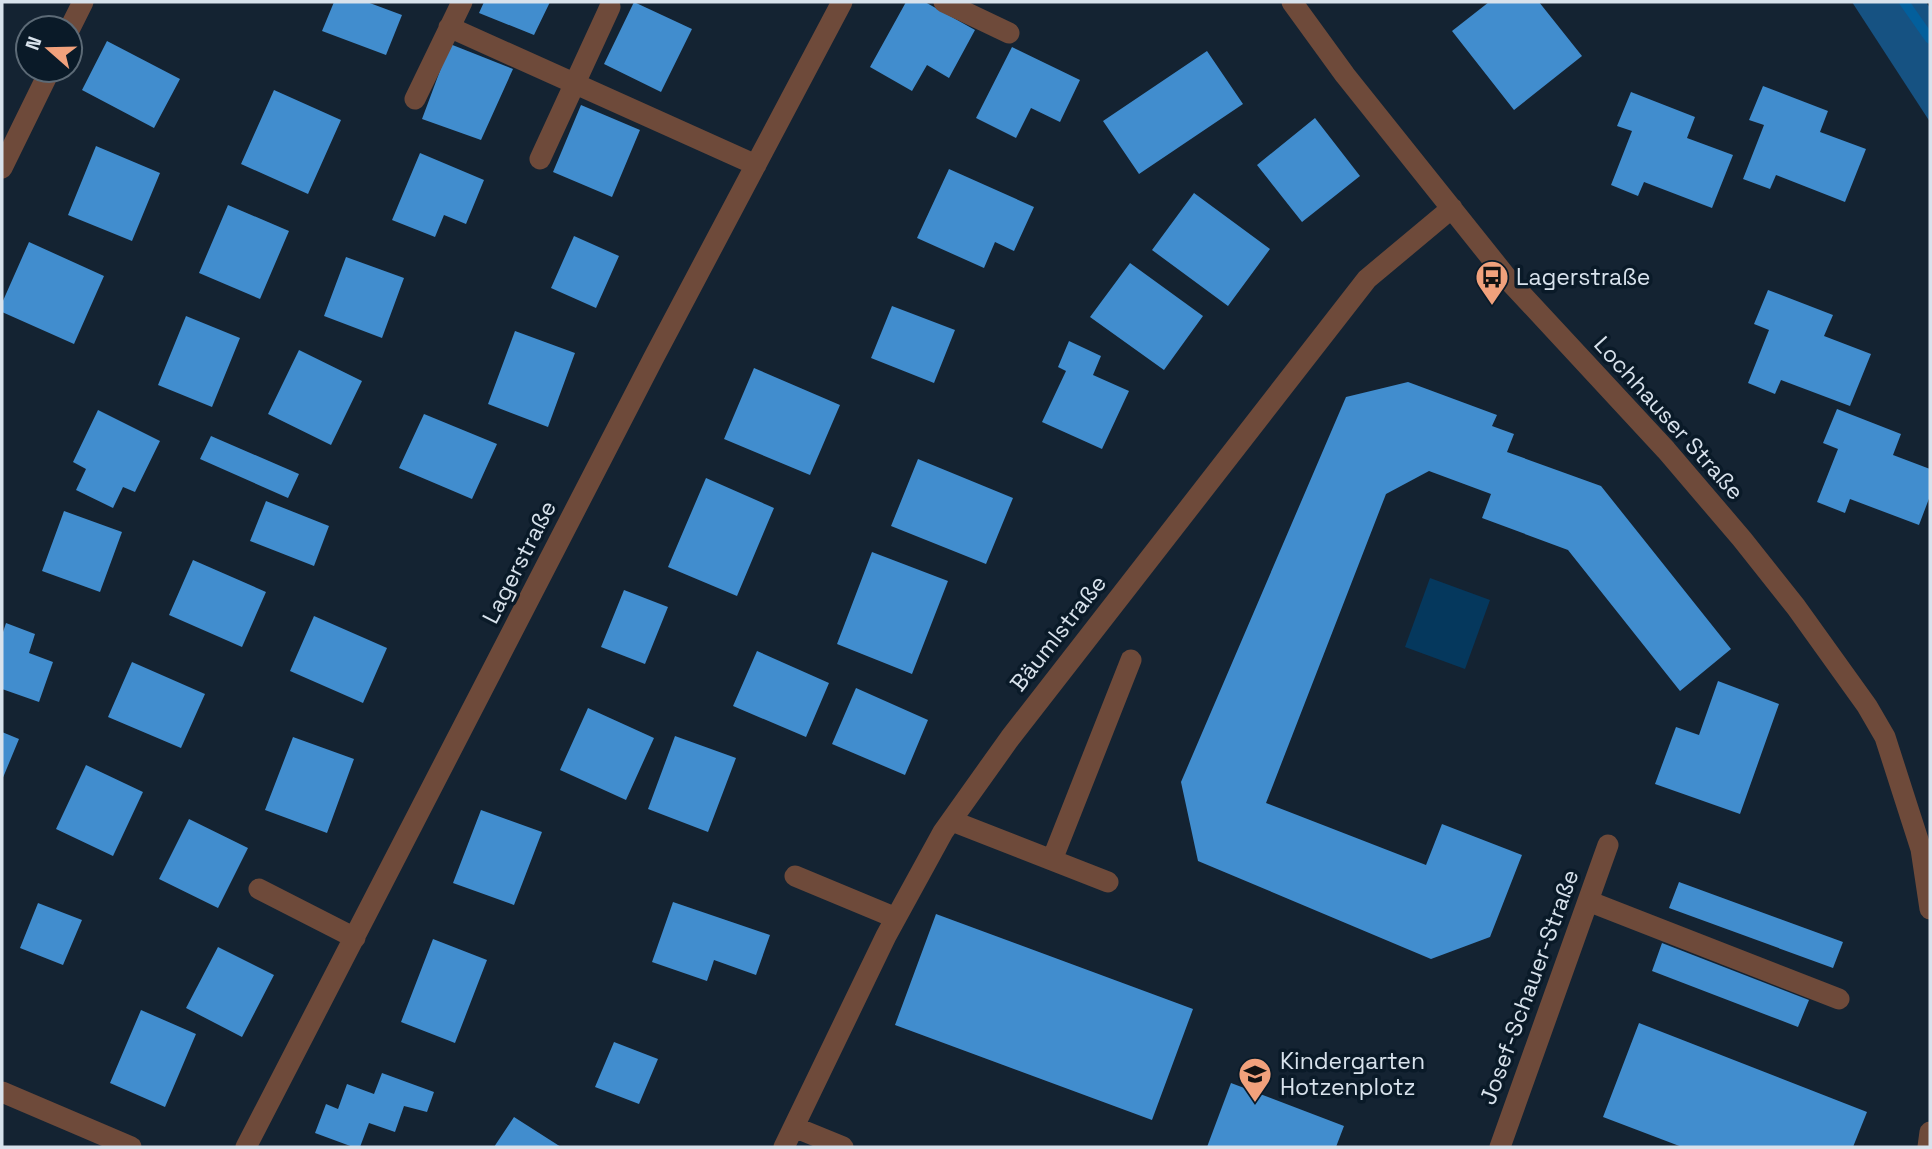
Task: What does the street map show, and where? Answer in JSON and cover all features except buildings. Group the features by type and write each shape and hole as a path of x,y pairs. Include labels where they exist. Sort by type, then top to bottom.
{"street":[{"path":"415,99 462,2"},
{"name":"Lagerstraße","path":"246,1147 653,359 842,2"},
{"path":"944,2 1009,33"},
{"name":"Lochhauser Straße","path":"1292,2 1345,75 1512,284 1666,450 1796,607 1867,706 1885,737 1926,849 1930,909"},
{"path":"540,159 610,7"},
{"path":"449,27 757,165"},
{"path":"2,168 43,84"},
{"name":"Bäumlstraße","path":"784,1147 896,918 943,832 1010,738 1367,279 1452,208"},
{"path":"1052,860 1131,660"},
{"path":"952,821 1108,882"},
{"name":"Josef-Schauer-Straße","path":"1500,1147 1608,845"},
{"path":"795,876 896,918"},
{"path":"259,889 355,938"},
{"path":"1588,901 1839,999"},
{"path":"2,1092 131,1147"},
{"path":"794,1127 843,1147"},
{"path":"1928,1147 1930,1132"}],"shaded area":[{"path":"1852,2 1926,2 1930,8 1930,122"},
{"path":"1430,578 1490,600 1465,669 1405,647"}],"waterway":[{"path":"1904,2 1930,39"}],"place":[{"name":"Lagerstraße","path":"1492,307"},
{"name":"Kindergarten Hotzenplotz","path":"1255,1104"}]}
